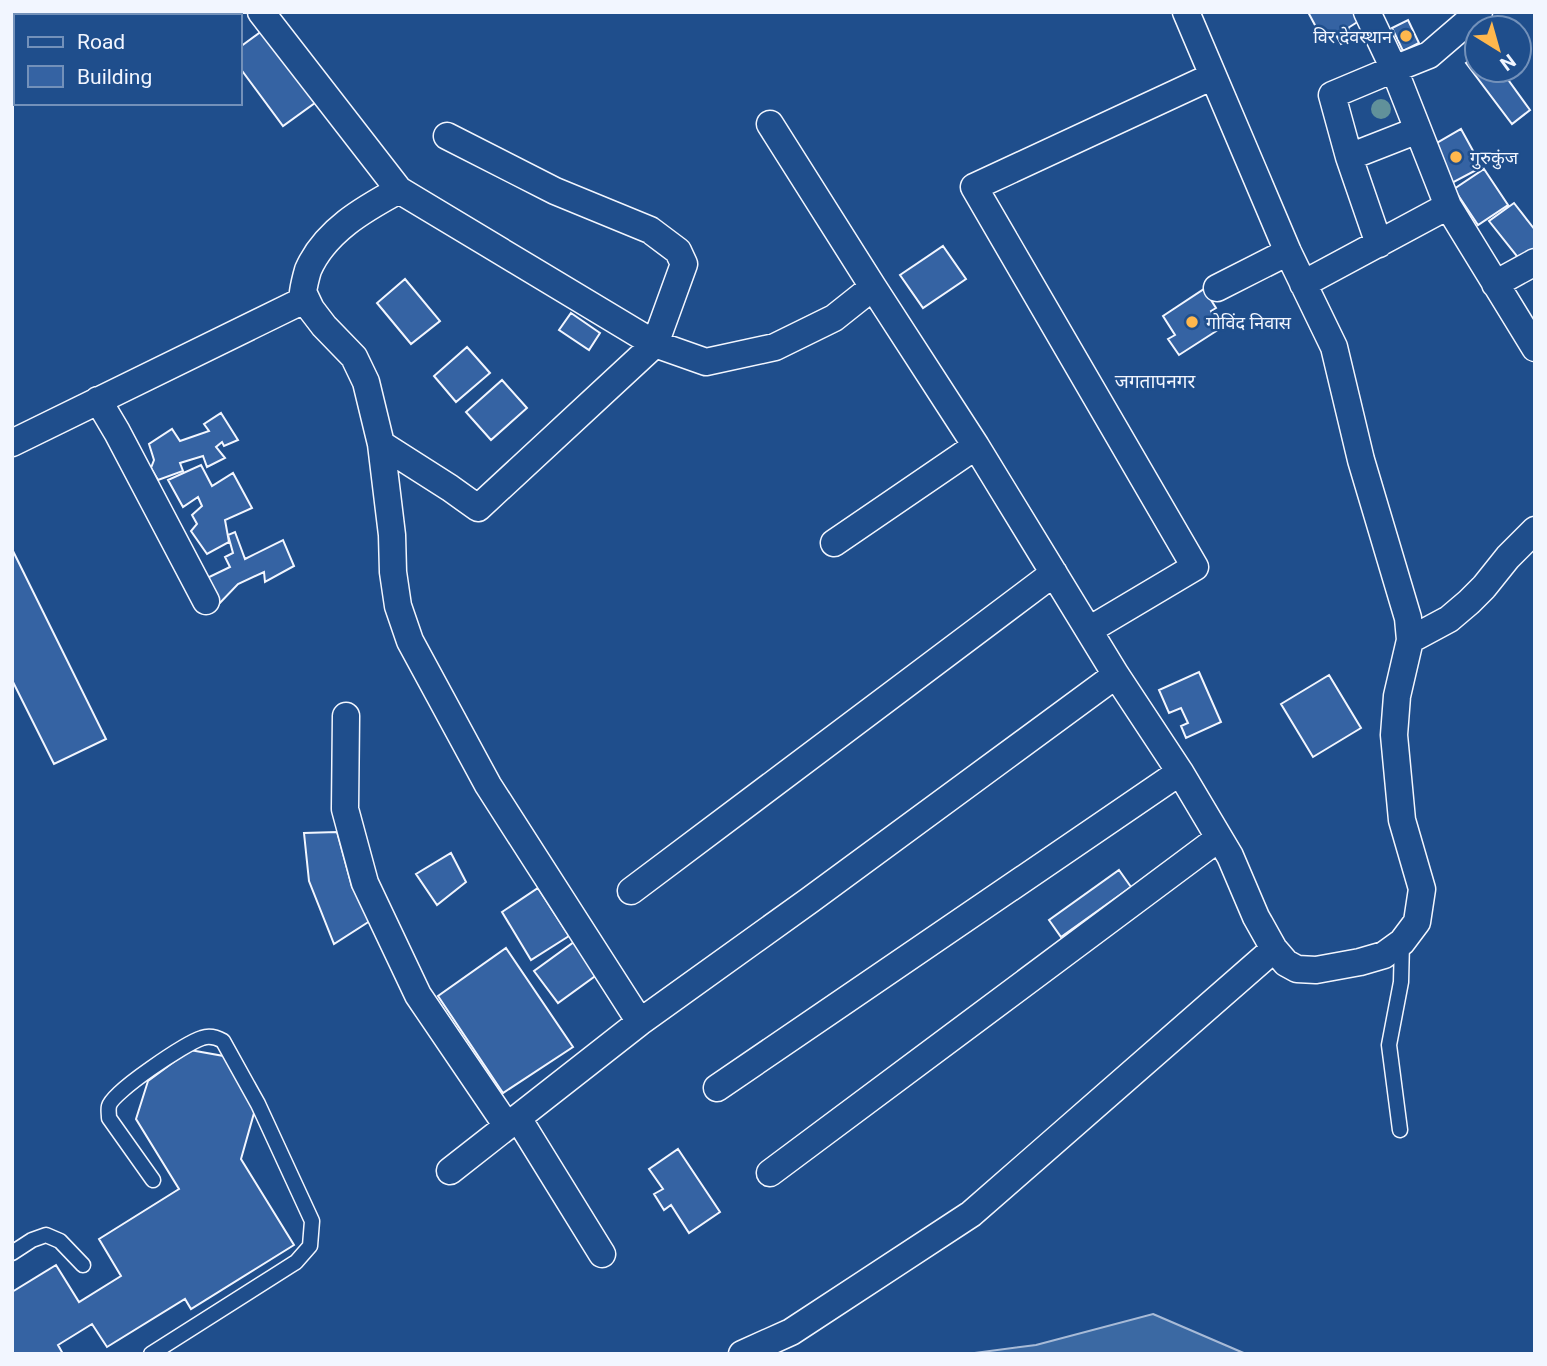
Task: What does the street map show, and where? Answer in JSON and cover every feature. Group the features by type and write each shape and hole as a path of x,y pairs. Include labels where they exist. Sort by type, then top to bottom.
{"street":[{"path":"261,12 399,190 655,344 706,362 775,347 834,318 873,288"},
{"path":"770,124 976,446 1116,675 1180,772 1230,856 1256,917 1274,949 1286,963 1297,969 1316,970 1360,962 1384,955 1402,942 1417,922 1422,889 1402,820 1394,735 1397,696 1410,640 1408,618 1361,460 1334,347 1288,252 1186,12"},
{"path":"1367,12 1394,69 1448,206 1535,348"},
{"path":"1379,244 1349,157 1332,95 1429,55 1479,12"},
{"path":"1089,630 1195,567 974,187 1213,76"},
{"path":"1349,157 1418,130"},
{"path":"381,444 478,508 655,344 684,264 678,251 650,230 555,191 447,136"},
{"path":"399,190 357,214 327,241 309,269 303,292 311,309 324,326 354,357 366,382 381,444 398,606 410,642 488,785 640,1022"},
{"path":"1303,284 1448,206"},
{"path":"1217,288 1288,252"},
{"path":"1495,284 1535,262"},
{"path":"12,443 306,299"},
{"path":"98,401 206,601"},
{"path":"834,543 976,446"},
{"path":"1410,640 1450,619 1469,603 1508,556 1535,530"},
{"path":"631,891 1054,573"},
{"path":"450,1171 640,1022 1116,675"},
{"path":"346,716 345,809 365,883 418,995 512,1122 602,1254"},
{"path":"717,1088 1180,772"},
{"path":"769,1173 1219,838"},
{"path":"742,1354 791,1332 971,1214 1274,949"}],"lane":[{"path":"1400,1130 1389,1045 1401,982 1402,942"},
{"path":"151,1354 296,1262 310,1246 312,1221 258,1104 223,1041 215,1036 202,1038 178,1050 136,1079 108,1106 109,1118 153,1180"},
{"path":"12,1253 32,1240 46,1235 60,1241 83,1265"}],"path":[{"path":"12,14 31,12"}],"water":[{"path":"1153,1314 1246,1354 967,1354 1036,1345"}],"building":[{"path":"1308,12 1354,12 1359,21 1348,28 1354,37 1341,44 1336,35 1324,42"},
{"name":"विर देवस्थान","path":"1408,20 1419,43 1403,51 1392,28"},
{"path":"266,28 319,100 283,126 242,71 242,46"},
{"path":"1482,84 1511,84 1530,110 1512,124"},
{"name":"गुरुकुंज","path":"1461,129 1482,167 1450,184 1430,147"},
{"path":"1484,169 1508,205 1478,225 1454,189"},
{"path":"1514,203 1535,230 1535,249 1520,260 1489,221"},
{"path":"943,246 966,279 923,308 900,275"},
{"path":"405,279 440,321 411,344 377,303"},
{"name":"गोविंद निवास","path":"1204,289 1216,308 1211,311 1221,328 1179,355 1168,339 1175,335 1163,316"},
{"path":"571,313 600,333 589,350 559,330"},
{"path":"467,347 490,373 456,402 434,376"},
{"path":"502,380 527,408 491,440 466,412"},
{"path":"221,413 238,440 224,446 222,442 216,447 225,458 207,467 203,456 180,463 183,471 158,480 151,468 154,460 149,444 172,429 180,441 209,431 204,424"},
{"path":"201,465 212,486 233,473 252,508 225,520 229,542 207,554 191,531 197,524 192,515 202,506 198,497 183,507 168,480"},
{"path":"235,532 245,559 283,540 294,566 265,582 264,572 238,584 216,607 203,580 230,567 225,557 233,553 228,535"},
{"path":"12,549 106,739 54,764 12,680"},
{"path":"1199,672 1221,722 1186,738 1181,726 1188,723 1181,708 1169,713 1159,690"},
{"path":"1329,675 1361,728 1313,757 1281,704"},
{"path":"337,832 352,887 373,919 334,944 309,881 304,833"},
{"path":"451,853 466,882 437,905 416,874"},
{"path":"1119,870 1131,887 1061,937 1049,920"},
{"path":"538,888 569,936 531,960 502,912"},
{"path":"574,942 598,974 558,1003 534,971"},
{"path":"506,948 573,1047 503,1093 438,996"},
{"path":"190,1050 229,1057 256,1106 241,1159 294,1245 191,1309 185,1299 107,1347 92,1324 58,1345 63,1354 12,1354 12,1292 56,1265 79,1302 121,1276 99,1239 179,1189 136,1119 148,1081"},
{"path":"678,1149 720,1212 689,1233 671,1205 664,1210 654,1194 663,1189 649,1169"}],"place":[{"name":"विर देवस्थान","path":"1406,36"},
{"name":"गुरुकुंज","path":"1456,157"},
{"name":"गोविंद निवास","path":"1192,322"}],"district":[{"name":"जगतापनगर","path":"1155,381"}]}
